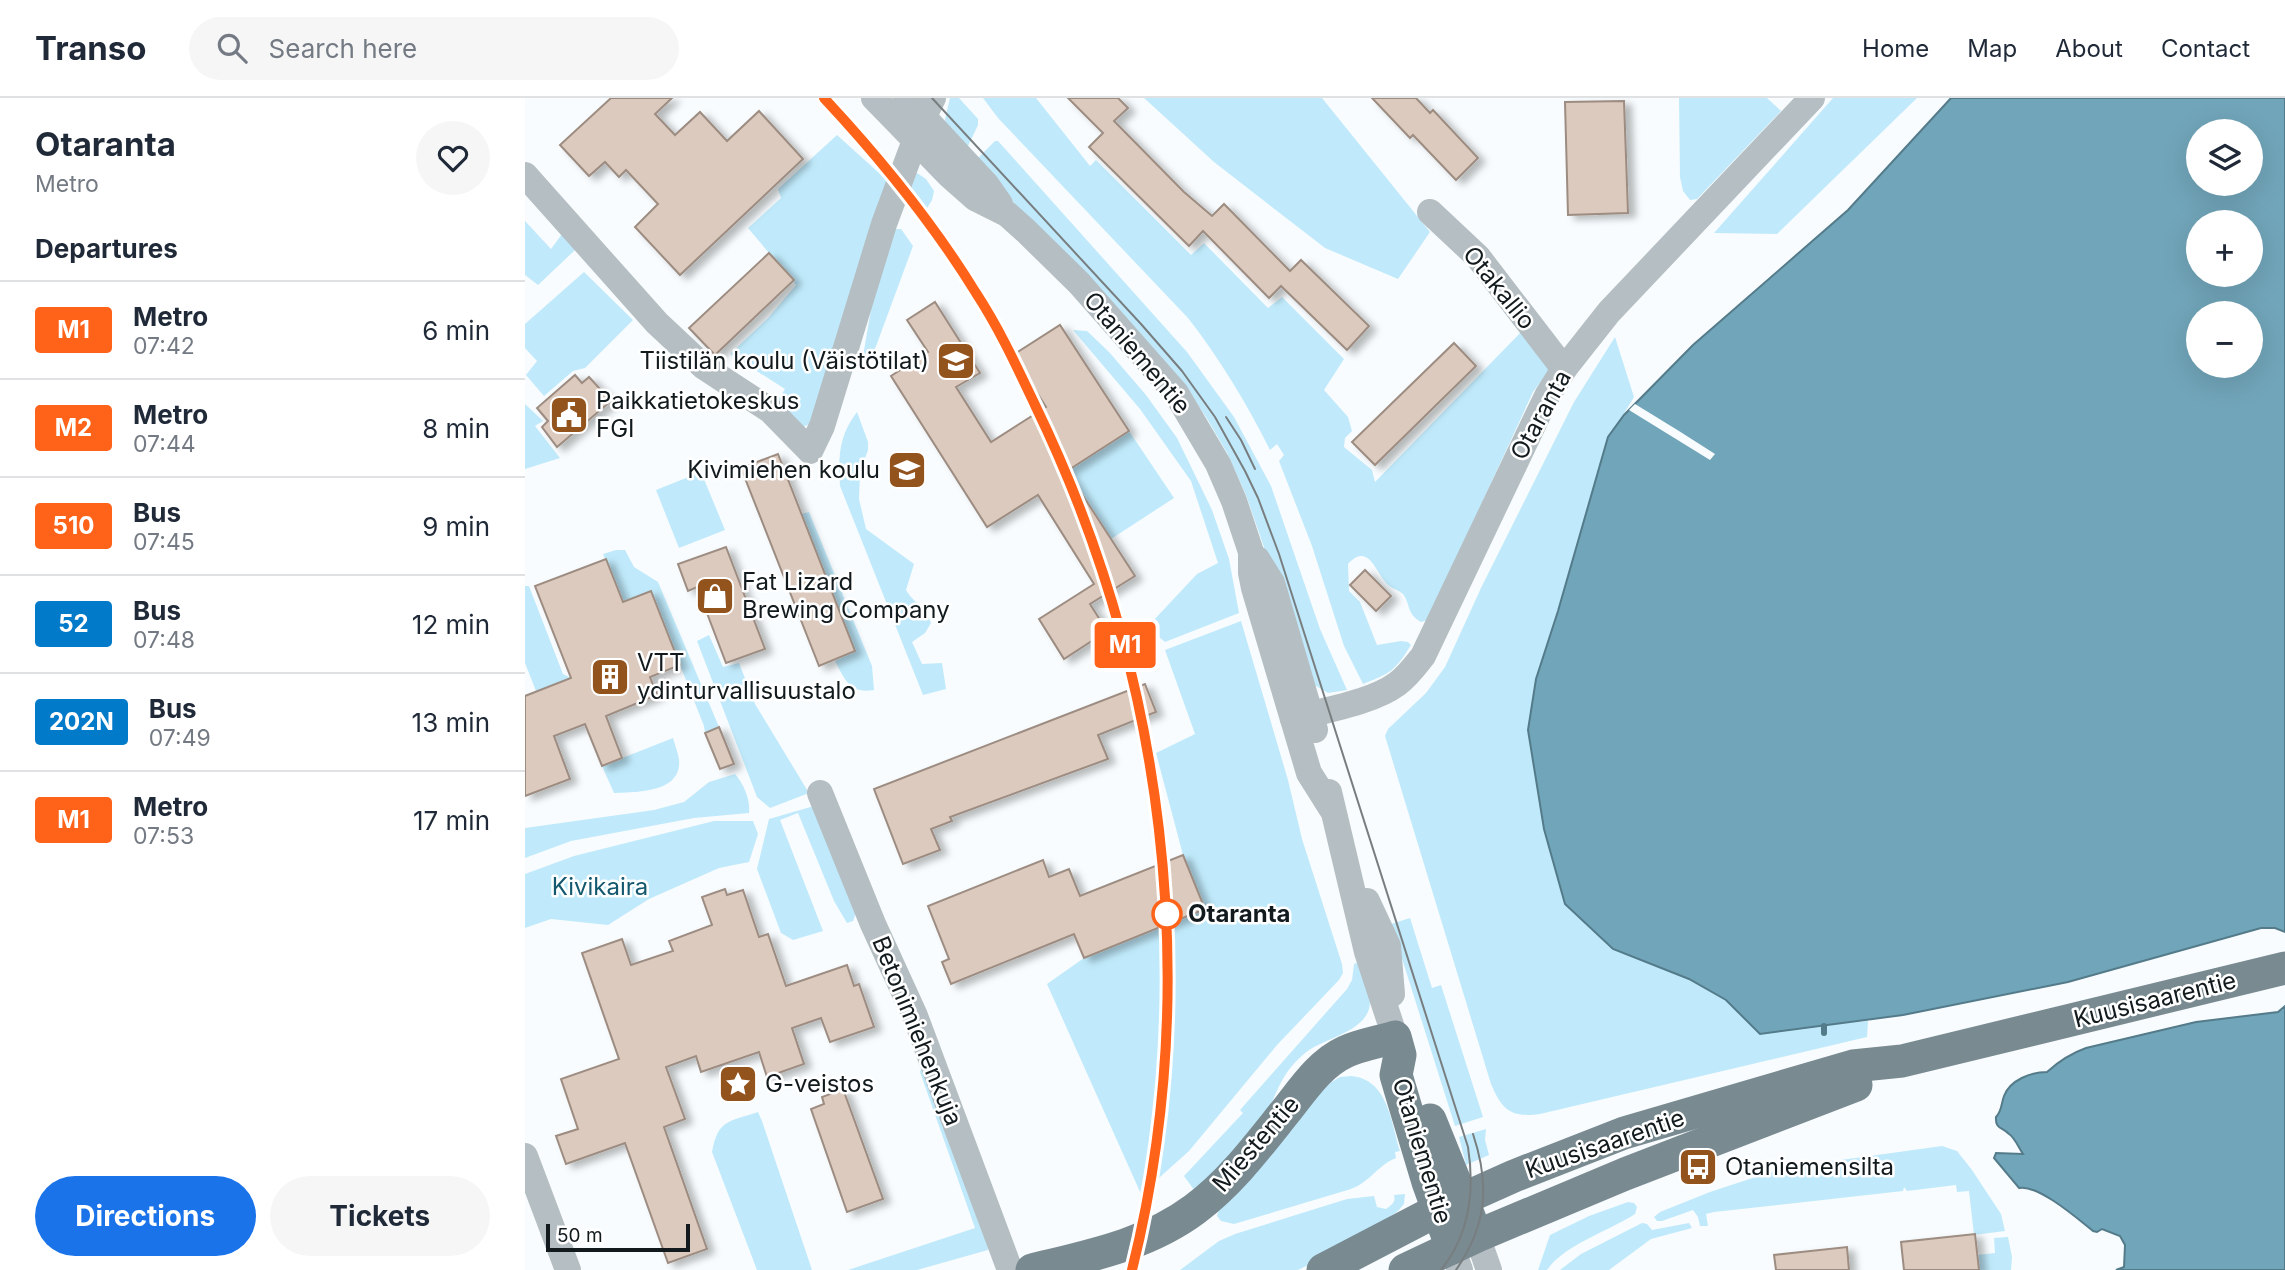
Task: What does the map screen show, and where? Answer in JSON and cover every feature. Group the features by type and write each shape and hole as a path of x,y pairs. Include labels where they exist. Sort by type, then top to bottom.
{"main road":[{"name":"Kuusisaarentie","path":"1323,1270 1514,1176 1624,1133 1853,1066 1902,1061 2285,968"},
{"name":"Otaniementie","path":"1397,1046 1412,1072 1463,1251"},
{"name":"Miestentie","path":"1032,1270 1112,1250 1151,1236 1177,1222 1240,1169 1327,1063 1344,1053 1397,1046"},
{"name":"Kuusisaarentie","path":"1405,1270 1463,1251 1625,1174 1853,1087 1902,1061"}],"street":[{"name":"Otaniementie","path":"873,98 920,113 986,184 1007,214 1079,283 1176,393 1218,464 1251,552 1254,588 1302,717 1309,772 1331,808 1345,855 1367,952 1397,1046"},
{"name":"Otaranta","path":"1302,717 1373,696 1395,686 1409,675 1423,656 1547,396 1564,369 1609,312 1812,98"},
{"path":"525,175 657,323 704,367 771,411 810,451 822,426 920,113"},
{"name":"Otakallio","path":"1430,212 1478,257 1564,369"},
{"name":"Betonimiehenkuja","path":"820,793 873,924 915,1016 1010,1270"},
{"path":"525,1156 568,1270"},
{"path":"1463,1251 1489,1270"}],"green space":[{"path":"950,98 959,98 978,119 968,146 946,128 945,119"},
{"path":"983,98 1036,98 1090,166 1096,160 1191,255 1204,243 1268,308 1282,297 1344,359 1324,390 1348,417 1352,431 1345,438 1344,447 1372,470 1375,482 1524,329 1553,365 1533,392 1428,620 1421,622 1413,615 1403,594 1388,585 1367,558 1361,556 1348,564 1349,591 1360,602 1377,645 1401,641 1411,645 1401,661 1391,670 1363,684 1344,646 1312,546 1279,461 1284,455 1277,444 1270,450 1211,349 1188,318 998,118"},
{"path":"1144,98 1322,98 1430,232 1398,279 1325,248 1214,162"},
{"path":"1679,98 1767,98 1781,111 1697,199 1690,200 1683,191 1680,177"},
{"path":"1833,98 1917,98 1777,234 1714,233"},
{"path":"837,135 889,182 816,421 803,427 776,403 785,389 730,354 768,318 796,285 748,228 781,198 778,189"},
{"path":"998,141 1187,352 1234,417 1271,486 1320,629 1347,690 1328,693 1311,683 1246,495 1227,453 1183,384 1020,209 973,163"},
{"path":"917,173 926,179 934,191 923,215 906,192"},
{"path":"525,221 551,249 562,234 575,250 538,285 525,275"},
{"path":"894,229 901,229 913,246 872,357 862,362 882,246"},
{"path":"584,272 633,320 585,368 573,371 544,396 526,375 537,361 525,348 525,324"},
{"path":"1073,330 1087,331 1109,352 1146,395 1177,438 1212,510 1229,559 1239,613 1165,642 1153,632 1153,621 1197,574 1218,563 1191,481 1140,409"},
{"path":"1615,337 1634,397 1620,420 1624,415 1575,554 1536,679 1547,700 1903,1015 1854,1022 1868,1021 1867,1037 1540,1114 1522,1115 1504,1106 1491,1084 1385,736 1388,729 1426,693 1445,667 1481,588 1574,402"},
{"path":"525,404 543,421 535,426 560,458 525,469"},
{"path":"857,412 868,442 860,472 859,499 866,529 914,564 906,590 931,623 925,633 912,642 922,664 942,663 946,689 923,695 840,486 839,465 843,438"},
{"path":"1129,431 1174,498 1111,539 1067,471"},
{"path":"701,472 725,530 679,548 656,490"},
{"path":"809,512 872,666 874,690 854,688 845,680 835,661 855,651 801,514"},
{"path":"625,550 634,567 658,582 719,727 705,733 651,591 623,602 603,554"},
{"path":"525,586 529,586 563,674 571,678 536,691 525,663"},
{"path":"1241,621 1343,973 1277,1045 1189,1151 1141,1194 1047,984 1084,958 1204,909 1183,855 1156,753 1195,734 1165,650"},
{"path":"709,635 723,667 739,663 755,704 809,793 770,808 757,797 697,641"},
{"path":"673,738 679,760 678,771 673,779 656,789 614,793 602,766"},
{"path":"735,774 746,792 749,813 694,818 571,841 525,858 525,828 654,810 684,802 709,782"},
{"path":"814,806 856,913 853,921 847,923 834,901 798,813 780,820 823,931 793,940 781,933 757,869 769,819"},
{"name":"Kivikaira","path":"714,821 753,821 758,834 749,862 719,868 649,899 608,925 551,919 525,928 525,874 574,856"},
{"path":"1410,918 1432,988 1441,985 1483,1117 1455,1126 1391,924"},
{"path":"1359,962 1370,998 1365,1017 1350,1030 1312,1048 1295,1063 1282,1080 1259,1126 1197,1194 1184,1176 1243,1113 1240,1110 1347,989 1352,980 1354,964"},
{"path":"922,1067 986,1227 988,1250 917,1270 848,1270 975,1228 920,1072"},
{"path":"1340,1077 1363,1079 1380,1093 1390,1115 1400,1151 1395,1152 1396,1158 1351,1189 1234,1224 1221,1221 1217,1216 1220,1206 1287,1126 1330,1083"},
{"path":"758,1112 812,1270 757,1270 712,1152 718,1133 726,1123"},
{"path":"1486,1129 1485,1140 1489,1155 1466,1165 1459,1137"},
{"path":"1942,1146 1957,1151 1972,1170 2001,1214 2005,1231 1974,1235 1969,1191 1957,1192 1956,1185 1907,1191 1904,1187 1903,1191 1714,1212 1706,1214 1708,1226 1700,1226 1693,1210 1662,1221 1657,1221 1654,1217 1660,1212 1710,1192 1783,1168"},
{"path":"1405,1194 1404,1204 1398,1211 1361,1239 1298,1270 1180,1270 1219,1241 1235,1234 1347,1199 1374,1196 1377,1207 1386,1209 1393,1203 1394,1195"},
{"path":"1628,1202 1637,1207 1635,1214 1564,1253 1547,1270 1538,1270 1550,1235 1589,1216"},
{"path":"1642,1223 1652,1230 1689,1223 1692,1228 1651,1239 1609,1270 1560,1270 1581,1254"},
{"path":"2008,1237 2012,1257 2011,1270 1979,1270 1977,1255 1995,1253 1994,1238"}],"shaded area":[{"path":"1951,98 2285,98 2285,932 2275,928 2261,928 2068,982 1903,1015 1760,1034 1726,1000 1689,979 1613,949 1565,904 1544,829 1528,730 1536,679 1608,437 1624,415 1693,345 1848,210"},
{"path":"2285,1006 2285,1270 2116,1270 2124,1267 2125,1245 2120,1236 2102,1229 2093,1231 2047,1197 2027,1188 2019,1188 1994,1158 1996,1153 2023,1154 2013,1138 1998,1126 1996,1121 2007,1090 2022,1078 2047,1072 2065,1058 2086,1048 2196,1022 2278,1012"}],"pier":[{"path":"1635,404 1715,454 1710,460 1629,410"}],"building":[{"path":"611,98 672,98 655,114 675,135 700,112 727,141 759,111 803,159 680,275 635,227 658,204 626,170 619,177 605,162 589,176 560,145"},
{"path":"1068,98 1118,98 1128,108 1114,121 1184,192 1212,216 1224,204 1290,271 1301,260 1369,326 1347,350 1281,286 1269,298 1203,231 1189,246 1089,147 1103,133"},
{"path":"1372,98 1416,98 1430,113 1433,110 1478,158 1456,180 1413,135 1410,138"},
{"path":"1624,101 1628,213 1568,215 1565,102"},
{"path":"769,253 794,280 715,355 689,328"},
{"name":"Kivimiehen koulu","path":"935,302 980,373 956,387 991,442 1046,407 1013,355 1060,325 1129,431 1067,471 1135,576 1090,604 1107,631 1064,659 1039,619 1094,584 1038,495 987,527 891,376 928,352 907,320"},
{"path":"1454,343 1476,366 1375,465 1352,442"},
{"name":"Paikkatietokeskus FGI","path":"575,375 582,383 589,377 611,401 557,447 542,427 548,421 537,408"},
{"path":"778,454 855,651 819,666 741,468"},
{"path":"726,547 765,649 726,663 697,587 688,591 678,564"},
{"name":"VTT ydinturvallisuustalo","path":"606,559 623,602 651,591 680,665 650,677 657,695 606,716 622,758 602,766 585,724 554,736 570,779 525,796 525,696 571,678 535,586"},
{"path":"1365,570 1391,596 1376,611 1350,585"},
{"path":"1145,684 1156,712 1098,735 1108,759 950,817 952,821 931,829 940,850 903,864 874,789"},
{"path":"719,727 734,764 720,769 705,733"},
{"path":"1183,855 1205,909 1084,958 1074,934 951,984 942,962 949,959 928,906 1043,860 1049,877 1069,869 1080,896"},
{"path":"725,889 727,895 743,890 759,937 768,934 786,986 847,965 854,986 859,984 874,1027 830,1042 821,1018 792,1028 804,1064 767,1077 759,1052 701,1072 696,1056 666,1067 685,1119 664,1127 707,1249 668,1263 625,1143 566,1164 556,1136 578,1129 561,1079 619,1059 582,953 622,939 631,965 673,951 669,941 712,925 702,897"},
{"path":"843,1089 883,1199 847,1212 811,1109 824,1104 822,1097"},
{"path":"1975,1234 1979,1270 1904,1270 1901,1242"},
{"path":"1847,1247 1849,1270 1776,1270 1774,1255"}],"waterway":[{"path":"1824,1026 1824,1033"}],"tram line":[{"path":"932,98 1182,371 1215,417 1258,498 1279,554 1468,1147 1471,1180 1468,1212 1458,1242 1441,1270"},
{"path":"1226,417 1255,469"},
{"path":"1456,1270 1474,1237 1483,1204 1482,1170 1473,1134"}],"metro line":[{"name":"M1","path":"824,98 849,124 931,225 978,295 1062,460 1096,547 1123,636 1143,724 1158,819 1167,919 1167,1018 1160,1114 1140,1240 1132,1270"}],"place":[{"name":"Tiistilän koulu (Väistötilat)","path":"956,361"},
{"name":"Paikkatietokeskus FGI","path":"569,415"},
{"name":"Kivimiehen koulu","path":"907,470"},
{"name":"Fat Lizard Brewing Company","path":"715,596"},
{"name":"VTT ydinturvallisuustalo","path":"610,677"},
{"name":"Otaranta","path":"1167,914"},
{"name":"G-veistos","path":"738,1084"},
{"name":"Otaniemensilta","path":"1698,1167"}]}
